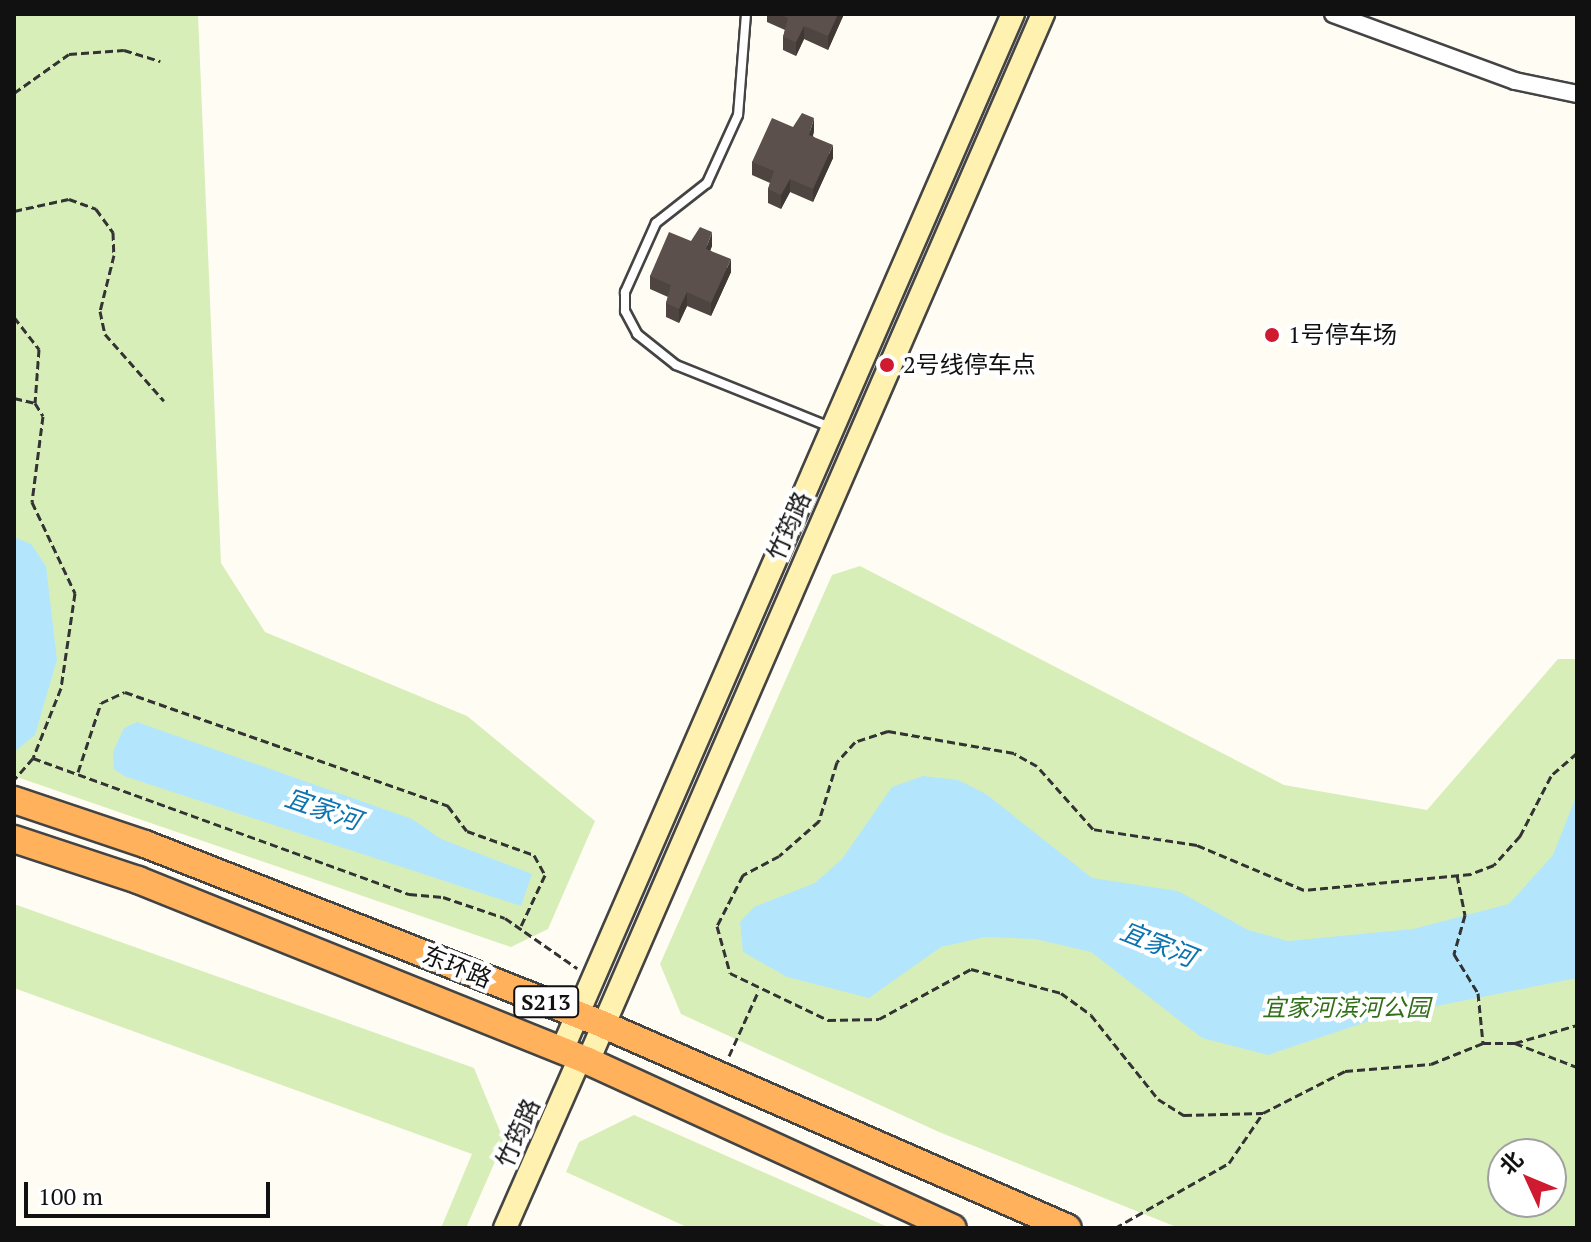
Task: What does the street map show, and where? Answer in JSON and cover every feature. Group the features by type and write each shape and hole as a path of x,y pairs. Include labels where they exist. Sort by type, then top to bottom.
{"highway":[{"name":"东环路","path":"14,800 145,844 604,1025 1068,1228"},
{"name":"东环路","path":"14,839 138,880 577,1056 953,1228"}],"main road":[{"name":"竹筠路","path":"577,1056 577,1015 830,427 1013,14"},
{"name":"竹筠路","path":"505,1228 577,1056 604,1025 1043,14"}],"street":[{"path":"1333,14 1515,81 1577,94"}],"lane":[{"path":"746,14 738,115 707,183 656,223 625,292 625,311 637,334 676,365 830,427"}],"path":[{"path":"14,93 69,54 124,50 160,61"},
{"path":"14,211 69,199 96,209 114,244 100,311 105,334 164,401"},
{"path":"14,317 31,330 39,349 35,403 44,433 32,502 75,593 61,688 33,758 14,780"},
{"path":"14,398 35,403"},
{"path":"78,772 101,703 125,692 448,806 467,831 534,855 545,875 521,926"},
{"path":"1577,753 1530,805 1509,852 1457,875 1304,890 1274,882 1197,845 1093,829 1037,766 1014,753 888,731 855,742 837,762 819,821 779,856 743,875 724,905 721,952 730,973 759,990 828,1020 862,1024 945,979 992,970 1073,1000 1158,1099 1184,1115 1263,1113 1345,1071 1431,1064 1483,1043 1515,1043 1577,1025"},
{"path":"33,758 409,894 443,897 521,926 593,979"},
{"path":"1457,875 1465,915 1454,954 1478,993 1483,1043"},
{"path":"720,1075 759,990"},
{"path":"1515,1043 1577,1067"},
{"path":"1115,1228 1229,1163 1263,1113"}],"green space":[{"path":"14,14 198,14 221,563 265,632 467,716 595,821 548,929 511,947 14,776"},
{"name":"宜家河滨河公园","path":"860,566 1284,785 1427,810 1558,659 1577,659 1577,1228 1179,1228 939,1132 681,1014 660,964 832,575"},
{"path":"14,904 474,1068 504,1141 466,1228 441,1228 472,1154 14,988"},
{"path":"634,1115 890,1228 689,1228 566,1172 579,1142"}],"water":[{"path":"14,537 31,544 46,566 57,660 35,735 14,752"},
{"name":"宜家河","path":"137,722 412,819 441,839 532,874 521,906 124,776 114,769 113,752 124,728"},
{"name":"宜家河","path":"923,776 958,780 986,794 1092,878 1178,891 1248,930 1288,941 1413,929 1509,904 1553,855 1577,794 1577,978 1381,1017 1268,1055 1202,1038 1091,952 1035,939 985,937 941,947 869,998 787,977 743,952 740,922 754,907 815,883 842,859 892,787"}],"building":[{"path":"779,14 838,14 828,36 804,26 796,42 783,37 788,18"},
{"path":"802,113 814,118 809,135 833,145 813,189 790,179 781,195 768,189 774,171 752,162 772,118 793,127"},
{"path":"700,227 712,232 706,249 731,259 711,303 687,292 679,309 666,303 671,285 650,276 669,232 691,241"}],"place":[{"name":"1号停车场","path":"1272,335"},
{"name":"2号线停车点","path":"887,365"}]}
